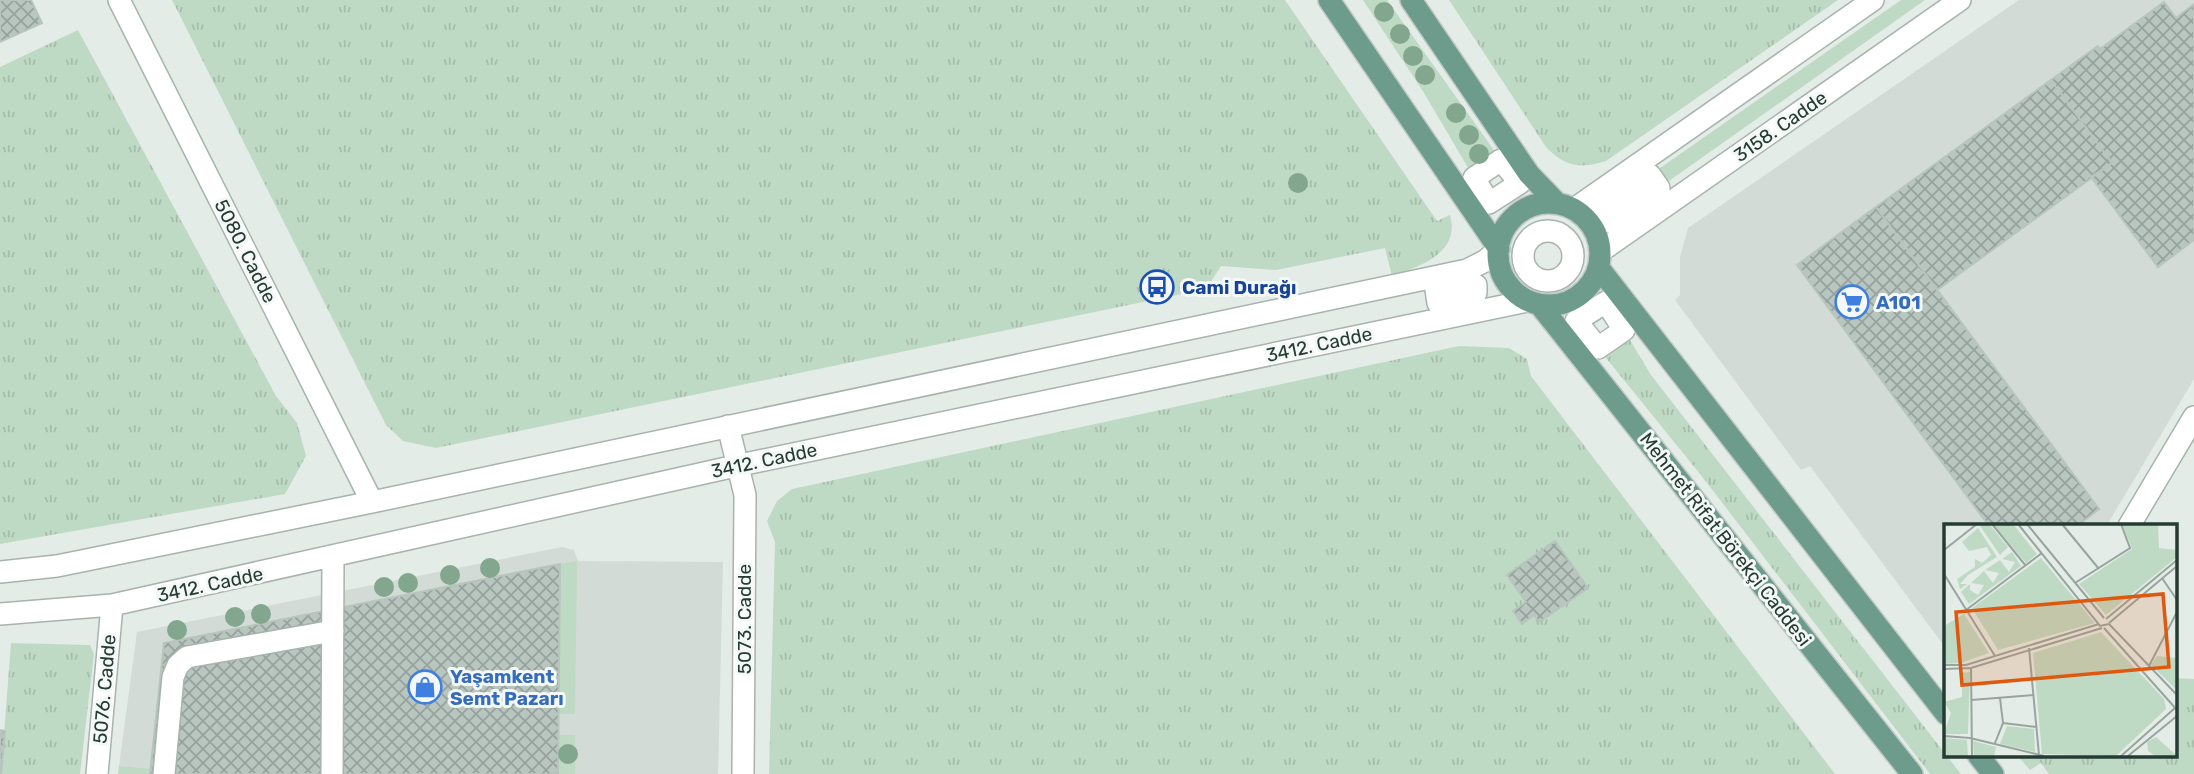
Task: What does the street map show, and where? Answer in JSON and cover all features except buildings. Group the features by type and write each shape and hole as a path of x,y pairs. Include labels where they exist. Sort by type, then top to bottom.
{"main road":[{"path":"1329,0 1499,249"},
{"path":"1411,0 1529,174 1565,206 1587,219 1597,234 1600,260 1592,282 1569,302 1533,302 1505,280 1499,266 1502,234 1511,220 1524,209 1540,204 1565,206"},
{"path":"1600,260 1944,712"},
{"name":"Mehmet Rifat Börekçi Caddesi","path":"1533,302 1912,774"},
{"path":"1979,756 1993,774"}],"street":[{"name":"5080. Cadde","path":"119,0 372,502"},
{"path":"1565,206 1872,0"},
{"name":"3158. Cadde","path":"1600,260 1960,0"},
{"path":"0,572 57,566 372,502 1467,270 1485,261 1499,249"},
{"name":"3412. Cadde","path":"0,614 52,612 112,605 333,558 740,465 1533,302"},
{"path":"2130,524 2194,417"},
{"name":"5073. Cadde","path":"729,426 745,495 743,774"},
{"path":"332,774 333,558"},
{"name":"5076. Cadde","path":"97,774 112,605"},
{"path":"164,774 173,677 178,665 187,657 333,631"}],"shaded area":[{"path":"2019,0 2194,0 2194,379 2108,524 1944,524 1944,646 1810,466 1801,470 1675,300 1680,295 1680,257 1688,228"},
{"name":"Yaşamkent Semt Pazarı","path":"562,547 574,550 578,561 723,562 718,774 118,774 137,632"}],"green space":[{"path":"172,0 1285,0 1437,221 1450,215 1452,228 1444,249 1425,263 1392,276 1385,248 1276,270 1221,266 1206,289 436,448 403,441 386,425"},
{"path":"1363,0 1387,0 1501,160 1474,178 1424,93"},
{"path":"1449,0 1838,0 1606,161 1581,165 1560,159 1546,147"},
{"path":"1901,0 1925,0 1659,188 1650,175"},
{"path":"78,30 276,396 297,423 306,456 285,494 0,544 0,67"},
{"path":"1624,330 1651,375 1944,752 1944,756 1947,756 1961,774 1930,774 1704,479 1598,348"},
{"path":"1459,346 1509,348 1527,359 1531,376 1835,774 769,774 775,542 767,521 777,501 792,489","holes":["1555,542 1588,588 1539,621 1534,615 1522,624 1513,611 1526,602 1507,575"]},
{"path":"577,561 575,714 558,714 560,564"},
{"path":"11,643 90,645 94,654 80,774 1,774"},
{"path":"2176,678 2194,679 2194,774 2049,774 2041,763 2030,770 2018,756 2176,756"},
{"path":"558,735 575,735 575,774 558,774"},
{"path":"119,766 150,769 150,774 118,774"}],"place":[{"name":"Cami Durağı","path":"1157,287"},
{"name":"A101","path":"1852,302"},
{"name":"Yaşamkent Semt Pazarı","path":"425,687"}]}
